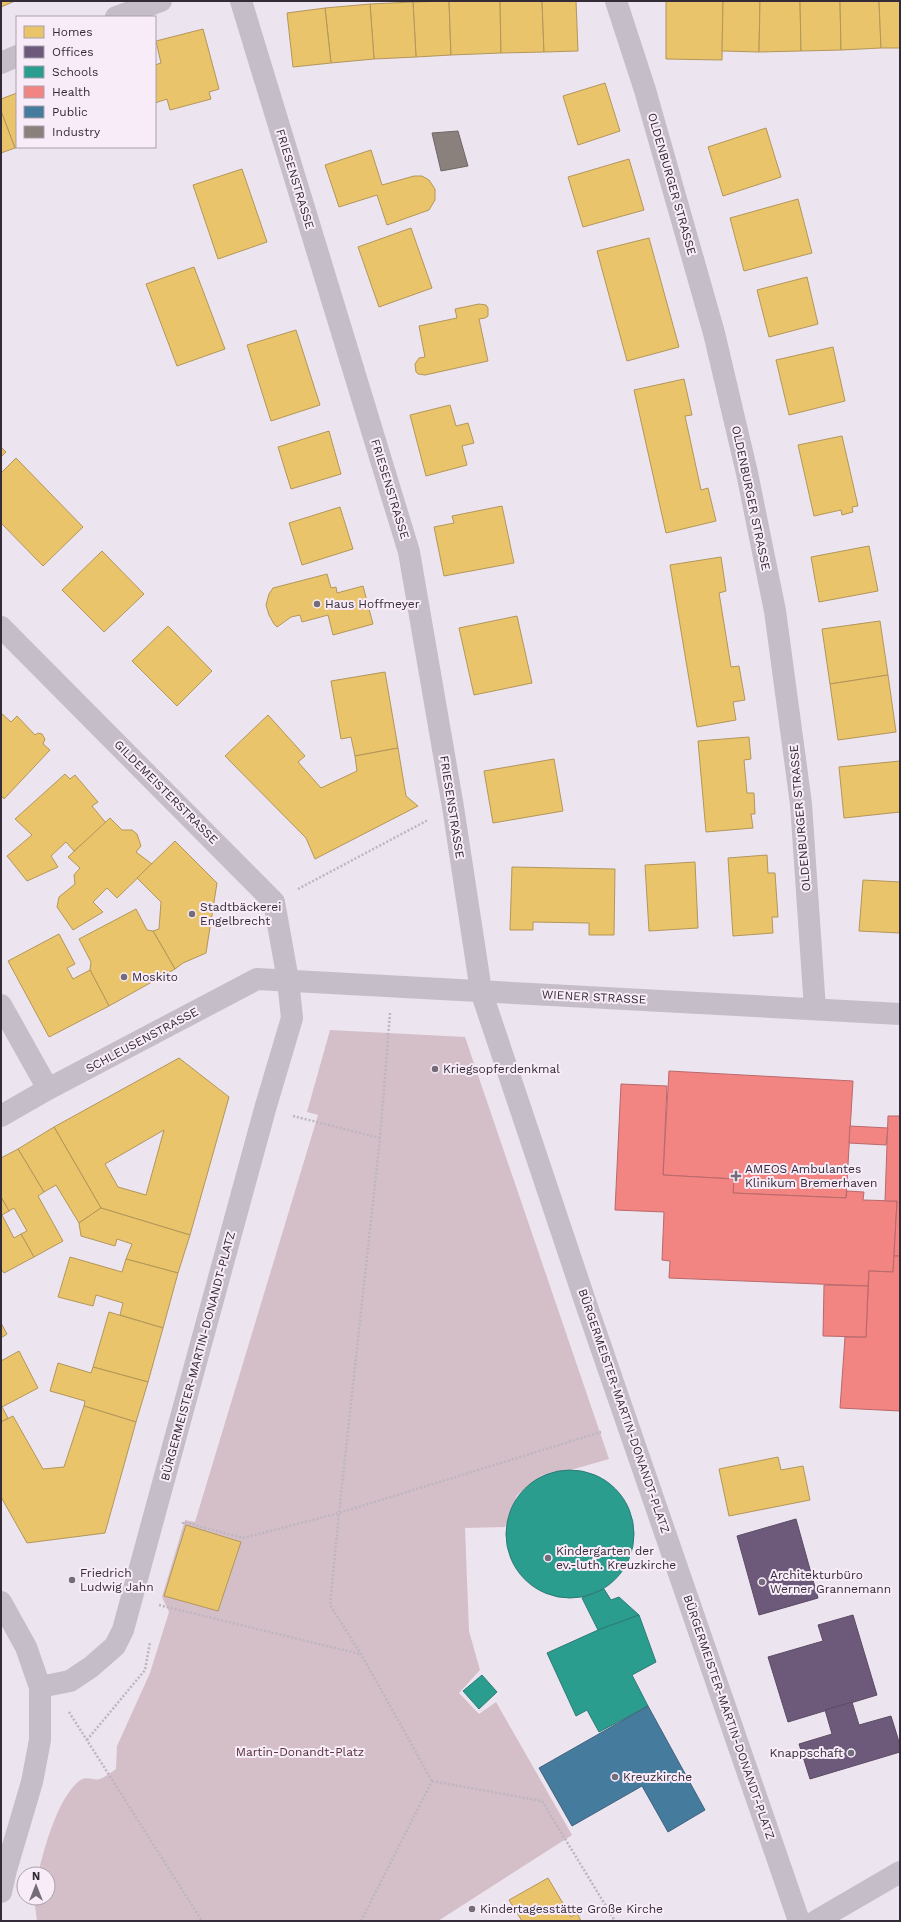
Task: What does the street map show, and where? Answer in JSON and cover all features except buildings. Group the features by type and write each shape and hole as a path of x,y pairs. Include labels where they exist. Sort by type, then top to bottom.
{"street":[{"path":"119,16 161,1"},
{"name":"FRIESENSTRASSE","path":"241,1 409,552 453,807 481,991"},
{"name":"OLDENBURGER STRASSE","path":"616,1 646,90 714,333 747,474 775,611 801,804 815,1010"},
{"path":"1,63 16,56"},
{"name":"GILDEMEISTERSTRASSE","path":"1,626 274,902"},
{"path":"274,902 288,980"},
{"name":"SCHLEUSENSTRASSE","path":"1,1116 48,1089 257,979 288,980"},
{"name":"WIENER STRASSE","path":"288,980 900,1014"},
{"name":"BÜRGERMEISTER-MARTIN-DONANDT-PLATZ","path":"40,1686 70,1681 91,1667 115,1646 123,1630 265,1109 292,1018 288,980"},
{"name":"BÜRGERMEISTER-MARTIN-DONANDT-PLATZ","path":"481,991 799,1921"},
{"path":"1,1005 48,1089"},
{"path":"1,1602 26,1647 40,1686 40,1740 32,1782 1,1892"},
{"path":"816,1921 900,1872"}],"path":[{"path":"274,902 453,807"},
{"path":"392,986 380,1138 338,1513 330,1605 361,1654 432,1781"},
{"path":"265,1109 380,1138"},
{"path":"181,1530 183,1522 243,1538 338,1513 628,1423"},
{"path":"159,1597 156,1605 361,1654"},
{"path":"87,1740 145,1670 150,1641"},
{"path":"40,1686 66,1709 202,1921"},
{"path":"361,1921 432,1781"},
{"path":"432,1781 542,1801 615,1921"}],"green space":[{"name":"Martin-Donandt-Platz","path":"330,1030 465,1037 609,1459 574,1469 542,1475 517,1495 505,1527 465,1528 469,1631 480,1670 459,1693 479,1714 496,1702 572,1835 438,1921 37,1921 35,1906 56,1906 56,1866 40,1866 48,1837 58,1811 71,1789 79,1781 84,1778 100,1779 116,1769 117,1746 150,1673 169,1612 162,1597 185,1520 195,1522 318,1115 307,1112"}],"place":[{"name":"Haus Hoffmeyer","path":"317,604"},
{"name":"Stadtbäckerei Engelbrecht","path":"192,914"},
{"name":"Moskito","path":"124,977"},
{"name":"Kriegsopferdenkmal","path":"435,1069"},
{"name":"AMEOS Ambulantes Klinikum Bremerhaven","path":"736,1176"},
{"name":"Kindergarten der ev.-luth. Kreuzkirche","path":"548,1558"},
{"name":"Friedrich Ludwig Jahn","path":"72,1580"},
{"name":"Architekturbüro Werner Grannemann","path":"762,1582"},
{"name":"Knappschaft","path":"851,1753"},
{"name":"Kreuzkirche","path":"615,1777"},
{"name":"Kindertagesstätte Große Kirche","path":"472,1909"}]}
